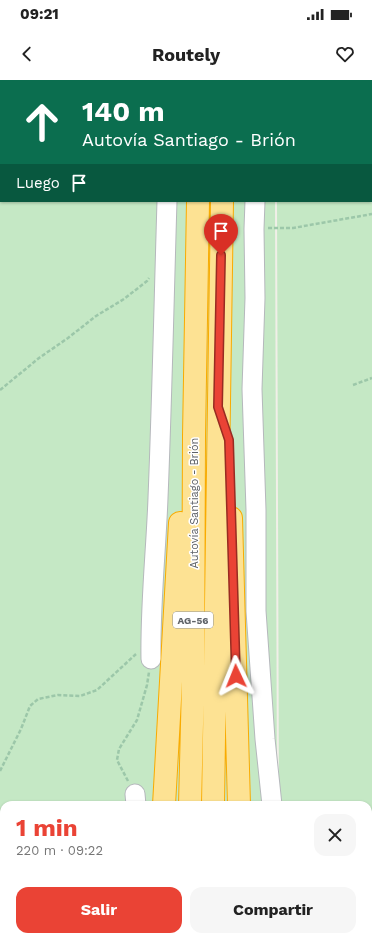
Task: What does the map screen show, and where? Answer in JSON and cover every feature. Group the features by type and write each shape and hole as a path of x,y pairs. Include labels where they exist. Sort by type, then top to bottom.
{"highway":[{"name":"Autovía Santiago - Brión","path":"190,801 198,202"},
{"name":"Autovía Santiago - Brión","path":"213,801 222,202"},
{"path":"218,407 229,440 238,801"},
{"path":"164,801 181,495 194,436"}],"lane":[{"path":"151,653 164,332 167,202"},
{"path":"255,202 252,389 256,510 256,611 265,739 272,801"}],"path":[{"path":"254,229 293,228 372,214"},
{"path":"0,390 39,358 96,316 124,299 147,281 150,276"},
{"path":"353,385 372,378"},
{"path":"0,771 21,729 30,706 38,699 58,695 80,696 97,690 144,648 151,653 147,685 137,720 118,749 117,760 135,800"}],"green space":[{"path":"0,202 275,202 277,801 0,801"},
{"path":"277,202 372,202 372,801 279,801"}],"route":[{"path":"221,255 218,407 229,440 236,676"}]}
